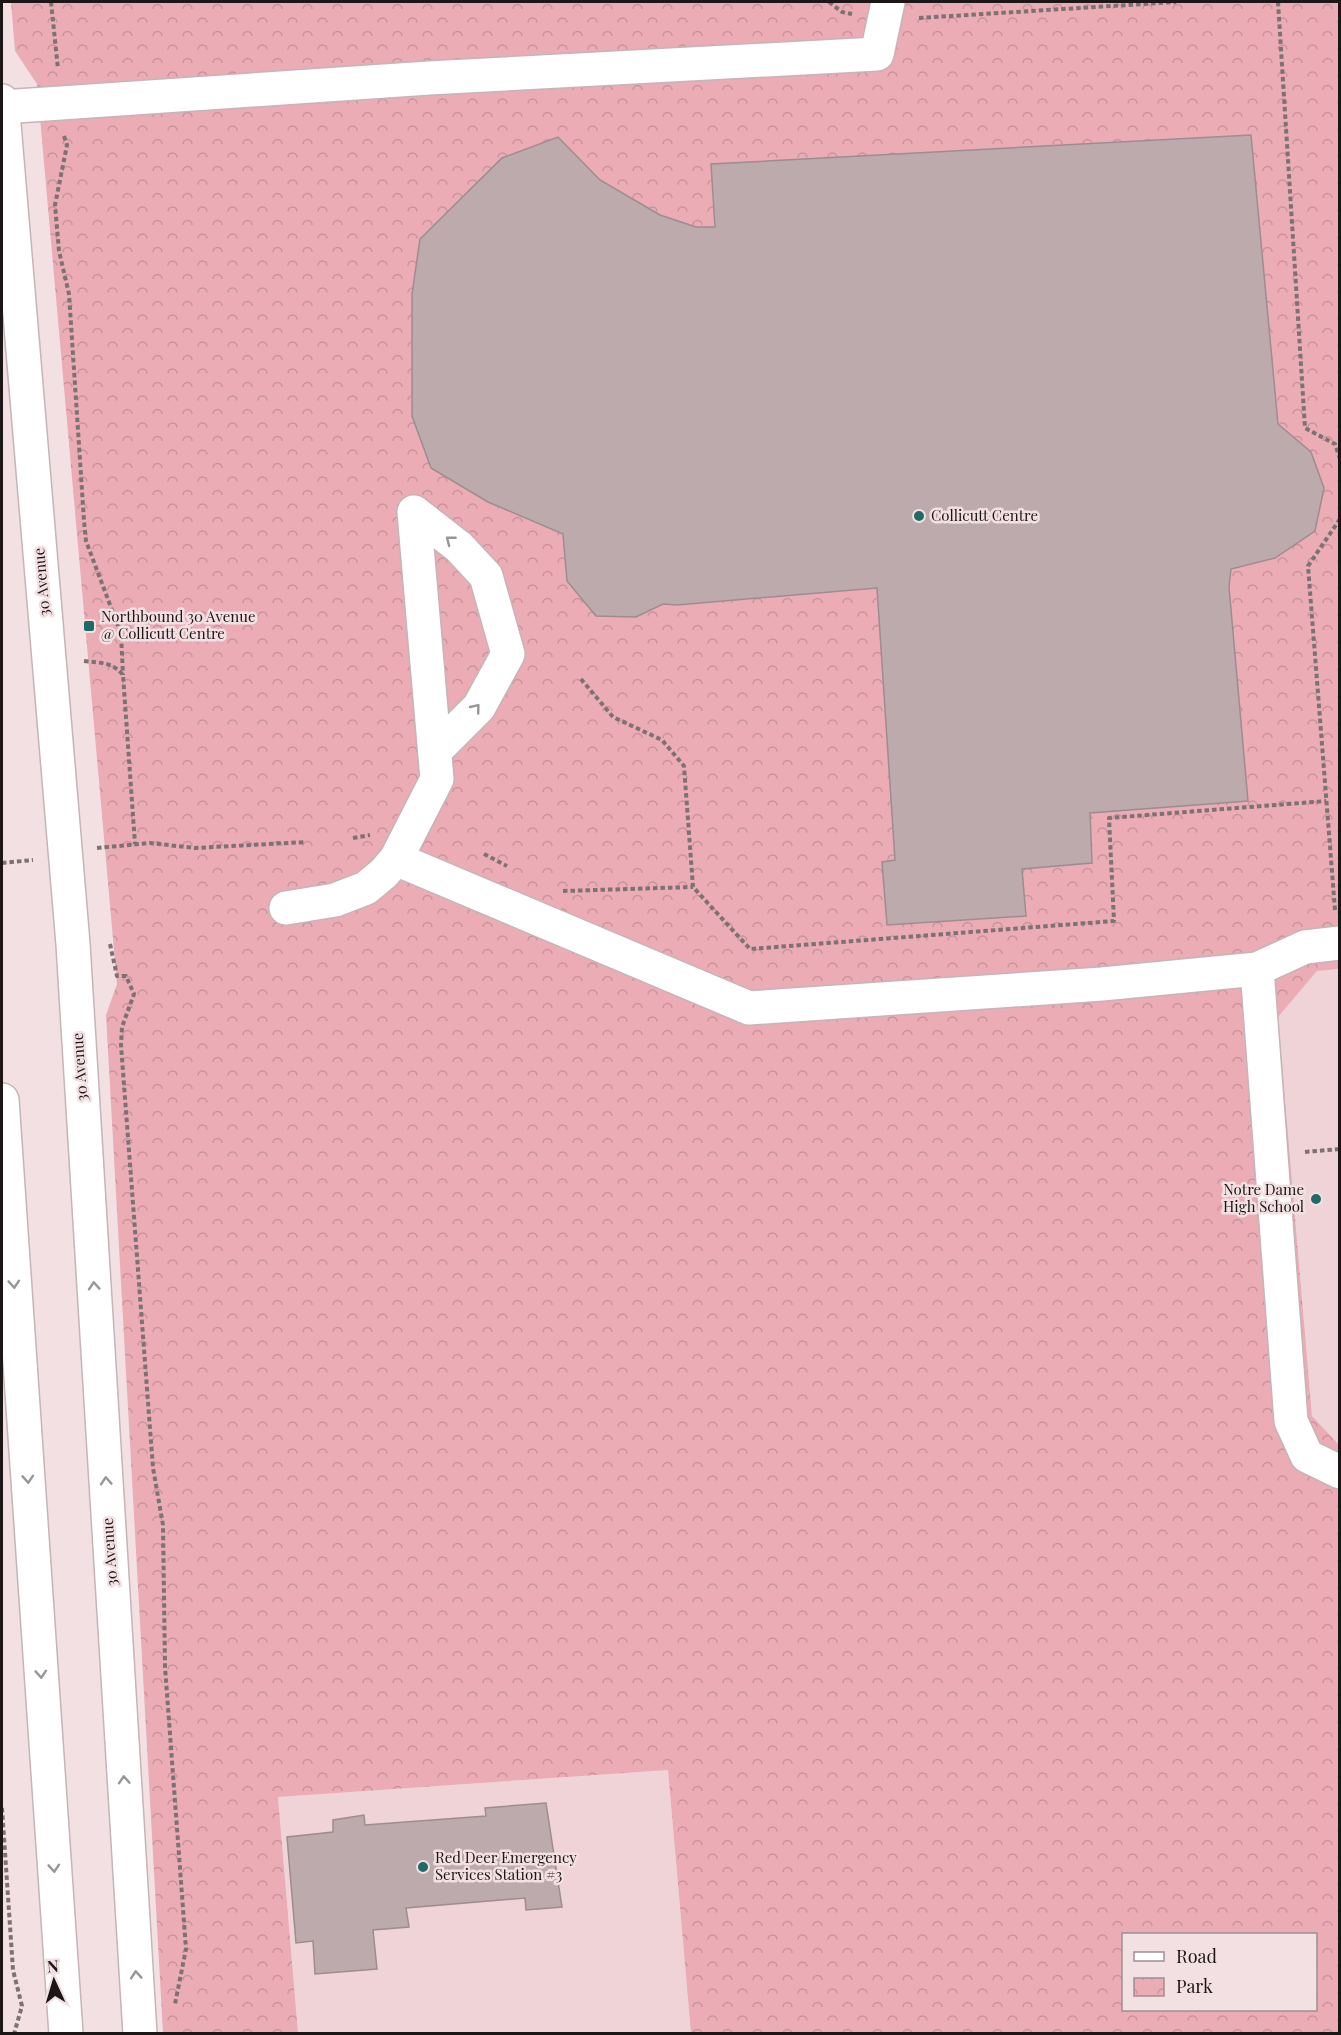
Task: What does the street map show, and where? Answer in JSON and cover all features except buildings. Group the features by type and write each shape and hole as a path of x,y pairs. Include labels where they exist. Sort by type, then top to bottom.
{"main road":[{"path":"2,107 441,77 877,54 885,11"},
{"name":"30 Avenue","path":"2,101 73,944 140,2034"},
{"path":"286,908 335,900 366,888 396,858 436,779 436,750 414,513 459,547 486,576 508,654 479,707 436,750"},
{"path":"396,858 749,1008 1102,984 1257,969 1305,947 1339,943"},
{"path":"1257,969 1291,1421 1307,1456 1340,1472"},
{"path":"2,1100 66,2034"}],"path":[{"path":"51,2 58,77"},
{"path":"885,11 1176,2"},
{"path":"1278,2 1305,428 1335,444 1340,459"},
{"path":"60,127 67,145 55,205 59,250 69,294 86,541 121,634 135,844"},
{"path":"1339,943 1308,567 1340,519"},
{"path":"84,661 110,664 117,667 123,675"},
{"path":"581,679 612,717 662,740 684,766 693,887 750,949 1114,921 1109,818 1326,801"},
{"path":"91,855 99,847 135,844 195,848 306,842"},
{"path":"484,854 515,870"},
{"path":"557,891 693,887"},
{"path":"117,976 126,976 131,981 134,994 122,1027 120,1045 153,1468 163,1536 165,1667 186,1949 173,2011"},
{"path":"2,1808 13,1970 22,2006 14,2034"}],"shaded area":[{"name":"Notre Dame High School","path":"1339,969 1339,1445 1312,1416 1278,1016 1317,971"},
{"path":"668,1770 691,2033 298,2033 278,1797"}],"green space":[{"path":"11,2 1339,2 1339,969 1317,971 1278,1017 1312,1416 1339,1445 1339,2033 691,2033 668,1770 278,1797 298,2033 163,2033 106,1015 117,984 37,84 15,51"}],"place":[{"name":"Collicutt Centre","path":"919,516"},
{"name":"Northbound 30 Avenue @ Collicutt Centre","path":"89,626"},
{"name":"Notre Dame High School","path":"1316,1199"},
{"name":"Red Deer Emergency Services Station #3","path":"423,1867"}]}
